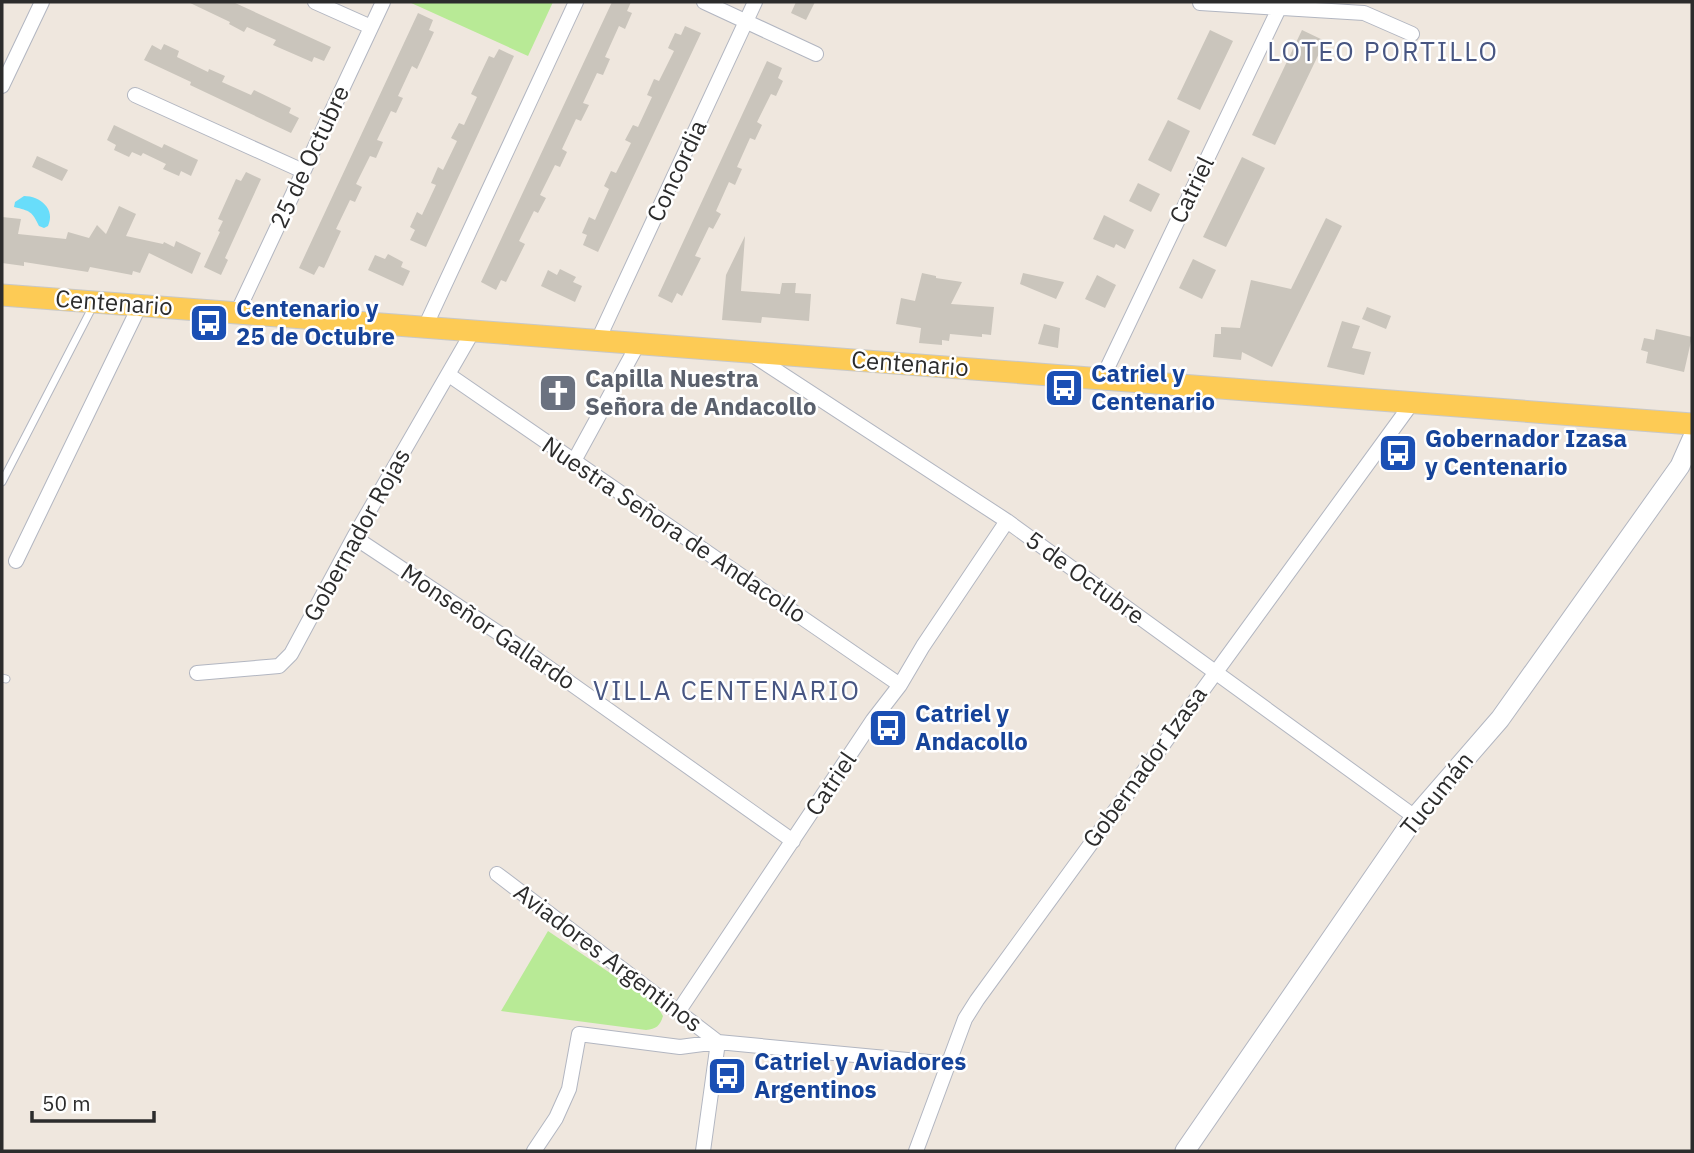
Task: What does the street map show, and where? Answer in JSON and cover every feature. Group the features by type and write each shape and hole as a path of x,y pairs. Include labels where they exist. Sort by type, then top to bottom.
{"main road":[{"name":"Centenario","path":"2,295 1692,424"},
{"name":"Tucumán","path":"1185,1151 1415,817 1500,719 1679,467 1692,439"}],"street":[{"path":"2,86 42,2"},
{"path":"315,2 371,27"},
{"name":"25 de Octubre","path":"237,313 383,2"},
{"path":"425,327 576,2"},
{"path":"704,2 816,54"},
{"name":"Concordia","path":"598,340 755,2"},
{"path":"1200,3 1281,5 1364,13 1412,34"},
{"name":"Catriel","path":"1102,379 1281,5"},
{"path":"135,95 303,171"},
{"path":"16,561 140,305"},
{"name":"Gobernador Rojas","path":"197,673 279,666 291,654 354,537 472,331"},
{"path":"574,461 638,344"},
{"name":"5 de Octubre","path":"747,352 1007,521 1415,817"},
{"name":"Nuestra Señora de Andacollo","path":"449,375 900,685"},
{"name":"Gobernador Izasa","path":"916,1151 965,1019 977,1000 1412,403"},
{"name":"Catriel","path":"678,1012 873,720 900,685 1007,521"},
{"name":"Monseñor Gallardo","path":"354,537 518,646 793,841"},
{"name":"Aviadores Argentinos","path":"497,874 718,1042"},
{"path":"534,1151 556,1118 569,1089 579,1034 680,1046 718,1042 950,1064"},
{"path":"703,1151 718,1042"}],"lane":[{"path":"2,482 95,302"}],"green space":[{"path":"409,2 553,2 528,56"},
{"path":"548,931 656,1004 663,1016 659,1025 646,1030 501,1011"}],"water":[{"path":"24,196 36,198 45,205 50,214 48,226 39,226 30,212 14,207 15,202"}],"building":[{"path":"188,2 233,2 331,47 324,61 314,57 312,62 273,45 276,40 247,27 244,32 229,24 230,22"},
{"path":"612,2 631,2 627,11 632,13 625,29 619,26 605,57 610,59 603,75 597,73 583,103 589,105 581,121 576,119 562,149 567,152 560,167 555,165 540,195 546,198 538,213 534,211 519,241 525,244 506,282 501,280 496,290 481,282"},
{"path":"796,2 815,2 806,20 791,13"},
{"path":"418,13 433,20 429,30 434,32 417,69 412,66 398,96 403,98 396,113 391,111 377,140 383,142 376,158 370,156 356,184 362,187 355,202 350,200 336,229 341,231 324,268 319,266 314,275 299,268"},
{"path":"685,26 701,33 598,252 583,245 587,235 582,233 589,217 595,220 609,189 604,186 611,171 616,173 631,143 625,140 633,125 638,127 652,97 647,95 654,79 659,81 674,51 668,48 675,33 681,35"},
{"path":"1210,30 1233,41 1200,110 1177,99"},
{"path":"1302,30 1325,41 1275,145 1252,135"},
{"path":"164,44 179,51 177,57 208,72 209,69 225,76 222,82 251,95 254,90 291,108 289,113 299,118 291,133 144,60 152,45 161,50"},
{"path":"499,49 514,56 426,247 410,240 415,230 410,227 417,212 422,215 436,185 431,183 438,167 443,170 457,141 451,138 459,123 464,125 477,97 471,94 489,56 494,58"},
{"path":"767,61 782,68 778,78 783,81 776,96 771,94 757,122 762,125 755,140 750,138 737,167 742,169 735,185 729,182 716,211 721,214 713,229 709,227 695,256 701,258 682,296 677,293 672,303 658,296"},
{"path":"1168,120 1190,131 1171,172 1148,160"},
{"path":"114,125 162,148 164,144 198,160 191,176 181,171 179,176 163,169 166,164 143,153 141,156 132,152 129,157 114,150 116,145 107,140"},
{"path":"37,156 68,170 62,181 32,167"},
{"path":"1242,157 1265,168 1226,247 1203,237"},
{"path":"246,172 261,179 225,258 228,260 221,275 204,267 220,232 218,231 223,221 218,219 236,179 241,181"},
{"path":"1138,183 1160,194 1151,212 1129,201"},
{"path":"119,206 136,214 126,236 163,244 164,242 174,247 176,241 201,253 192,274 149,253 140,273 133,271 132,275 90,267 88,272 24,262 24,266 2,263 2,217 21,219 18,234 66,239 68,232 89,238 97,225 106,234"},
{"path":"1104,215 1134,230 1125,249 1116,244 1114,248 1093,239"},
{"path":"1326,218 1342,226 1272,367 1242,352 1241,360 1213,357 1215,334 1221,334 1221,327 1240,328 1251,280 1291,289"},
{"path":"745,236 741,291 780,294 782,283 796,283 795,293 811,294 809,321 762,317 761,323 722,320 726,275"},
{"path":"388,254 403,262 401,267 410,271 403,286 368,270 375,255 385,259"},
{"path":"1193,259 1216,270 1202,299 1179,288"},
{"path":"560,269 576,277 573,282 582,286 575,302 541,286 548,270 557,275"},
{"path":"922,273 962,282 951,304 994,307 991,335 982,334 982,337 950,334 949,341 942,340 942,345 919,343 921,328 896,324 901,298 915,301"},
{"path":"1023,273 1064,282 1056,299 1020,284"},
{"path":"1097,275 1116,285 1105,308 1085,299"},
{"path":"1367,307 1391,316 1386,329 1362,319"},
{"path":"1342,321 1360,326 1352,348 1371,352 1364,375 1327,367"},
{"path":"1044,324 1060,328 1058,348 1038,344"},
{"path":"1656,329 1692,337 1684,372 1646,363 1648,352 1641,350 1644,338 1654,340"}],"place":[{"name":"Centenario y 25 de Octubre","path":"209,323"},
{"name":"Catriel y Centenario","path":"1064,388"},
{"name":"Capilla Nuestra Señora de Andacollo","path":"558,393"},
{"name":"Gobernador Izasa y Centenario","path":"1398,453"},
{"name":"Catriel y Andacollo","path":"888,728"},
{"name":"Catriel y Aviadores Argentinos","path":"727,1076"}],"district":[{"name":"LOTEO PORTILLO","path":"1383,52"},
{"name":"VILLA CENTENARIO","path":"727,691"}]}
